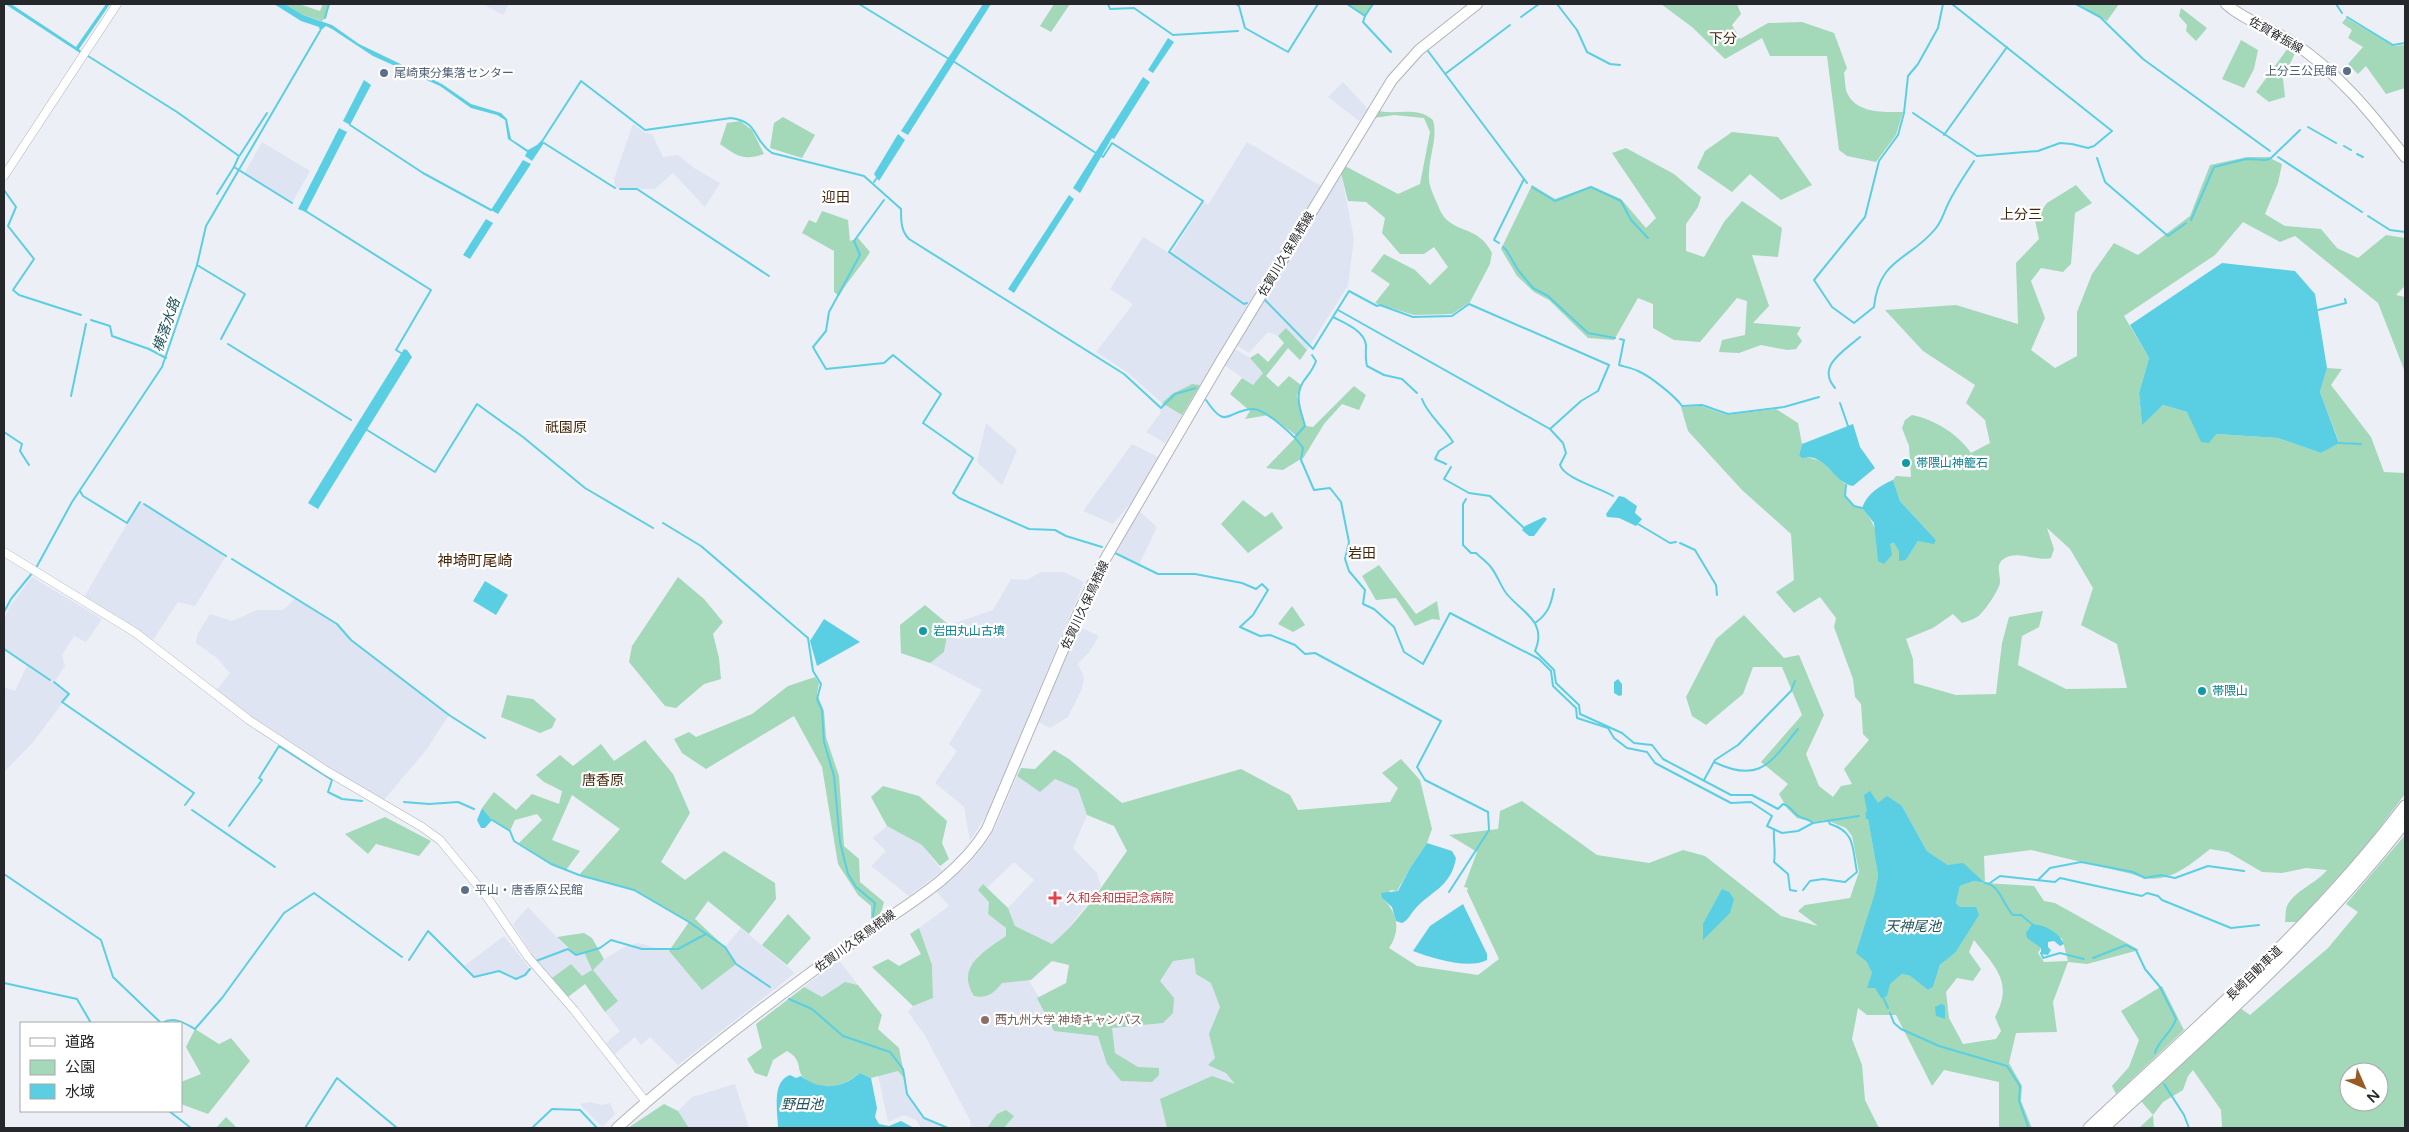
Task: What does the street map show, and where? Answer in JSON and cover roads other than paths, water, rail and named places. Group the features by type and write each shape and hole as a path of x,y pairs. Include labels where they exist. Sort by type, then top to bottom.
{"highway":[{"name":"長崎自動車道","path":"2089,1128 2300,928 2371,850 2405,806"},
{"name":"長崎自動車道","path":"2103,1128 2184,1054 2302,939 2378,856 2405,822"}],"main road":[{"name":"佐賀川久保鳥栖線","path":"617,1128 713,1047 805,977 944,878 963,862 976,846 995,811 1078,612 1100,568 1221,361 1392,80 1418,50 1477,4"},
{"name":"佐賀脊振線","path":"2226,4 2249,19 2291,41 2315,58 2361,102 2405,157"}],"street":[{"path":"4,176 117,4"},
{"path":"4,552 32,571 136,633 249,720 324,770 422,827 440,840 487,897 528,957 574,1010 646,1102"}],"water":[{"path":"5,4 11,4 76,47 106,4 110,4 79,49 80,53"},
{"path":"274,4 285,4 303,15 332,25 359,44 442,84 471,104 501,113 507,119 511,139 528,150 541,141 544,143 532,161 525,156 527,152 508,139 505,120 497,115 471,108 440,86 373,56 326,26 320,31 319,27 301,21"},
{"path":"983,4 991,4 908,135 901,131"},
{"path":"1168,38 1174,42 1153,73 1148,70"},
{"path":"1143,77 1150,82 1114,139 1112,138 1080,193 1073,188"},
{"path":"364,80 371,85 350,125 343,121"},
{"path":"339,128 347,132 306,212 298,209"},
{"path":"898,134 905,140 879,181 874,174"},
{"path":"523,160 531,164 498,214 491,210"},
{"path":"1069,195 1074,199 1014,293 1008,289"},
{"path":"486,219 493,223 470,259 463,255"},
{"path":"2222,263 2295,271 2315,294 2327,368 2320,392 2339,443 2321,453 2278,438 2216,434 2209,443 2201,442 2187,412 2163,405 2142,425 2139,393 2149,358 2130,325"},
{"path":"404,349 412,357 318,509 308,503"},
{"path":"1853,424 1860,447 1875,468 1853,486 1840,480 1817,459 1810,457 1802,458 1799,455 1802,444"},
{"path":"1893,480 1900,501 1936,540 1934,544 1918,541 1906,560 1899,561 1899,551 1894,543 1890,544 1892,555 1884,564 1878,561 1874,523 1862,508 1874,491"},
{"path":"1619,496 1624,497 1637,506 1635,513 1642,519 1636,526 1619,518 1607,517 1606,514"},
{"path":"1544,517 1547,519 1534,536 1529,536 1522,530 1525,526"},
{"path":"485,581 508,595 496,615 473,601"},
{"path":"824,619 860,642 817,666 810,641"},
{"path":"1618,679 1622,684 1622,695 1619,696 1614,693 1614,682"},
{"name":"天神尾池","path":"1870,791 1878,803 1887,796 1902,806 1927,851 1948,865 1963,863 1985,883 1974,881 1960,886 1956,903 1960,907 1976,907 1979,915 1955,953 1940,965 1933,987 1928,990 1910,976 1902,974 1890,984 1887,996 1881,998 1875,988 1867,988 1872,973 1866,961 1856,953 1875,893 1878,875 1868,819 1866,819 1865,812 1867,811 1864,795"},
{"path":"482,808 492,820 485,828 481,828 477,820"},
{"path":"1427,843 1452,851 1456,858 1450,876 1406,920 1402,923 1396,921 1392,907 1382,898 1381,893 1398,891 1410,868"},
{"path":"1722,889 1729,892 1734,899 1730,913 1703,940 1703,924"},
{"path":"1463,904 1487,954 1487,960 1470,964 1450,962 1413,951 1430,926"},
{"path":"2032,924 2051,930 2059,936 2064,944 2060,946 2054,941 2048,942 2048,947 2051,950 2048,955 2041,954 2041,948 2027,938 2026,933"},
{"path":"1942,1004 1945,1006 1945,1019 1936,1016 1935,1007"},
{"name":"野田池","path":"860,1073 871,1078 877,1108 875,1117 879,1124 889,1126 901,1121 914,1128 778,1128 777,1098 780,1084 784,1079 790,1075 796,1078 801,1076 816,1084 831,1086 846,1082"}],"waterway":[{"name":"横落水路","path":"325,18 329,4"},
{"path":"859,4 949,59"},
{"path":"1108,4 1110,9 1134,8 1173,35 1238,31"},
{"path":"1224,4 1235,4"},
{"path":"1236,4 1239,6 1245,28 1288,52 1318,4"},
{"path":"1347,4 1365,16 1363,22 1391,52"},
{"path":"1365,16 1373,4"},
{"path":"1521,17 1539,4"},
{"path":"1557,4 1577,30 1587,52 1610,64 1620,65"},
{"path":"1943,4 1938,28 1918,64 1908,76 1904,113 1898,135 1879,161 1865,217 1814,280 1832,307 1854,323 1874,307 1882,278 1889,268 1926,239 1936,228 1954,193 1974,161"},
{"path":"1913,113 1977,156 2038,151 2060,143 2088,148 2094,146 2112,131 1952,4"},
{"path":"2076,4 2100,17 2143,59 2270,151"},
{"path":"2336,4 2342,13"},
{"path":"2347,17 2393,45 2405,43"},
{"path":"1445,74 1510,25"},
{"name":"横落水路","path":"36,568 72,502 162,367 197,265 206,226 320,31"},
{"path":"1944,135 2007,47"},
{"path":"1428,51 1527,183"},
{"path":"88,56 177,112 239,156 234,167 292,203"},
{"path":"953,61 1096,153"},
{"path":"541,143 581,81 645,130 731,118 740,120 751,127 761,143 772,153 864,176 901,209 901,222 909,239 1124,374 1161,408 1175,394 1196,388"},
{"path":"240,155 267,113"},
{"path":"350,125 423,173 491,210"},
{"path":"2308,127 2336,143"},
{"path":"2191,220 2214,167 2246,159 2266,160 2271,158 2300,130"},
{"path":"544,143 615,188"},
{"path":"1100,155 1103,157 1112,143 1203,201 1169,252 1244,304 1247,303"},
{"path":"2344,146 2351,150"},
{"path":"2357,154 2363,157"},
{"path":"2278,157 2362,212"},
{"path":"2097,158 2105,182 2168,236 2186,223"},
{"path":"217,194 234,167"},
{"path":"874,182 878,176"},
{"path":"1499,243 1494,240 1524,179"},
{"path":"1532,187 1555,201 1591,187 1621,201 1631,220 1648,238"},
{"path":"620,189 637,189 769,276"},
{"path":"4,190 16,207 8,226 34,259 13,290 19,295 81,315"},
{"path":"884,200 854,241 860,255 829,312 826,331 813,347 826,369 884,363 893,355 941,394 923,423 973,458 953,493 959,498 1029,529 1055,530 1066,536 1102,547"},
{"path":"304,210 431,290 396,350 401,353"},
{"path":"2368,216 2390,230 2405,232"},
{"path":"1503,247 1533,288 1548,296 1588,333 1615,338"},
{"path":"197,265 245,294 221,339"},
{"path":"1265,300 1313,349 1349,291 1377,306 1380,305 1413,317 1452,316 1469,304 1609,365 1598,391 1581,401 1550,429"},
{"path":"2318,310 2346,303 2345,299"},
{"path":"1338,310 1550,429 1563,443 1566,453 1560,465 1563,470 1576,479 1613,496"},
{"path":"1333,317 1362,335 1366,345 1367,366 1384,375 1402,379 1417,393"},
{"path":"91,320 110,326 112,336 149,349 166,358"},
{"path":"71,396 86,324"},
{"path":"1835,388 1830,380 1830,366 1840,353 1860,337"},
{"path":"1620,339 1624,340 1619,365 1636,370 1649,377 1682,406 1702,405 1728,414 1784,407 1819,397"},
{"path":"228,344 351,420"},
{"path":"1295,437 1305,426 1299,404 1299,393 1303,382 1316,361 1312,355"},
{"path":"1422,399 1424,405 1453,442 1439,451 1435,459 1446,464"},
{"path":"1206,400 1218,415 1223,417 1243,410 1258,410 1280,424 1303,448 1301,460 1314,490 1330,488 1341,502 1349,542 1345,559 1349,571 1365,590 1363,604 1374,609 1394,627 1404,652 1423,664 1450,613 1539,659 1551,671 1553,686 1576,708 1577,718 1608,728 1614,738 1627,748 1647,752 1655,763 1731,803 1751,802 1772,816 1767,826 1769,827 1782,833 1798,831 1813,823 1859,816"},
{"path":"1840,403 1848,426"},
{"path":"367,430 435,472 477,404 523,437 585,488 653,528"},
{"path":"4,432 22,444 20,451 29,465"},
{"path":"2339,443 2361,444"},
{"path":"1451,467 1444,479 1469,493 1490,496 1524,528"},
{"path":"1846,485 1845,496 1854,506 1862,508"},
{"path":"80,491 83,496 127,523 140,502"},
{"path":"1466,499 1463,504 1463,545 1471,553 1476,553 1488,564 1495,572 1506,593 1531,618 1538,632 1535,651 1554,670 1556,683 1579,705 1580,714 1622,733 1634,743 1652,745 1663,759 1731,795 1752,795 1778,809 1783,804 1799,816 1813,823"},
{"path":"144,504 226,556"},
{"path":"663,523 701,546 808,638 813,671 821,684 817,699 822,710 824,742 834,776 840,842 848,874 856,887 875,903 873,916"},
{"path":"1638,524 1670,543 1676,542"},
{"path":"1680,543 1695,550 1716,585 1717,595"},
{"path":"1115,553 1158,574 1195,574 1242,583 1256,589 1262,584 1268,590 1253,615 1240,627 1260,636 1270,635 1295,645 1305,654 1315,653 1441,721 1417,767 1425,780 1488,812 1489,830 1449,892"},
{"path":"232,559 337,624 351,640 449,715 485,738"},
{"name":"横落水路","path":"4,612 11,599 33,572"},
{"path":"1535,623 1548,609 1554,589"},
{"path":"4,649 50,680"},
{"path":"1704,780 1715,760 1738,745 1791,691 1795,681"},
{"path":"54,682 69,694 62,702 194,793 185,805"},
{"path":"1714,762 1743,771 1753,770 1763,766 1780,752 1798,729"},
{"path":"229,826 262,780 259,778 279,746 332,780 328,792 342,799 362,801"},
{"path":"404,802 429,804 458,802 474,809"},
{"path":"192,810 275,867"},
{"path":"492,820 510,831 514,841 551,864 579,875 634,890 689,922 725,947 736,964 770,987"},
{"path":"1803,890 1810,881 1823,879 1845,882 1857,872 1849,836 1829,822"},
{"path":"1774,829 1774,862 1788,874 1790,890 1796,891"},
{"path":"2038,880 2050,868 2081,862 2133,872 2145,878 2161,875 2175,878 2208,866 2244,871"},
{"path":"4,874 101,940 113,977 160,1022"},
{"path":"1990,883 2000,876 2055,882 2060,878 2142,896 2147,893 2158,896 2162,900 2231,928 2259,925"},
{"path":"1985,883 1990,884 1998,891 2013,915 2021,915 2032,924"},
{"path":"182,1023 195,1029 222,998 284,913 314,893 402,957"},
{"path":"409,960 428,931 474,977 499,971 516,979 525,975 530,969"},
{"path":"536,961 568,949 576,955 600,948 611,940 642,949 678,949 706,934"},
{"path":"2093,958 2126,945 2136,950 2145,969 2160,987 2176,1019 2155,1053"},
{"path":"2041,953 2043,958 2060,953 2084,959"},
{"path":"4,983 77,999 90,1022"},
{"path":"1883,997 1888,1008"},
{"path":"789,999 812,1009 843,1036 890,1052 903,1069 907,1094 924,1118 948,1128"},
{"path":"1890,1013 1894,1023 1901,1029 1939,1046 2007,1066 2020,1086 2019,1101 2028,1126"},
{"path":"164,1022 171,1020 180,1022"},
{"path":"305,1128 337,1078 397,1128"},
{"path":"2164,1084 2184,1115 2189,1128"},
{"path":"532,1128 552,1109 580,1110 597,1128"},
{"path":"170,1112 191,1128"}],"place":[{"name":"上分三公民館","path":"2347,71"},
{"name":"尾崎東分集落センター","path":"384,73"},
{"name":"帯隈山神籠石","path":"1906,463"},
{"name":"岩田丸山古墳","path":"923,631"},
{"name":"帯隈山","path":"2202,691"},
{"name":"平山・唐香原公民館","path":"465,890"},
{"name":"久和会和田記念病院","path":"1055,898"},
{"name":"西九州大学 神埼キャンパス","path":"985,1020"}],"district":[{"name":"下分","path":"1723,38"},
{"name":"迎田","path":"836,197"},
{"name":"上分三","path":"2021,214"},
{"name":"祇園原","path":"566,427"},
{"name":"岩田","path":"1362,553"},
{"name":"神埼町尾崎","path":"475,561"},
{"name":"唐香原","path":"603,780"}]}
